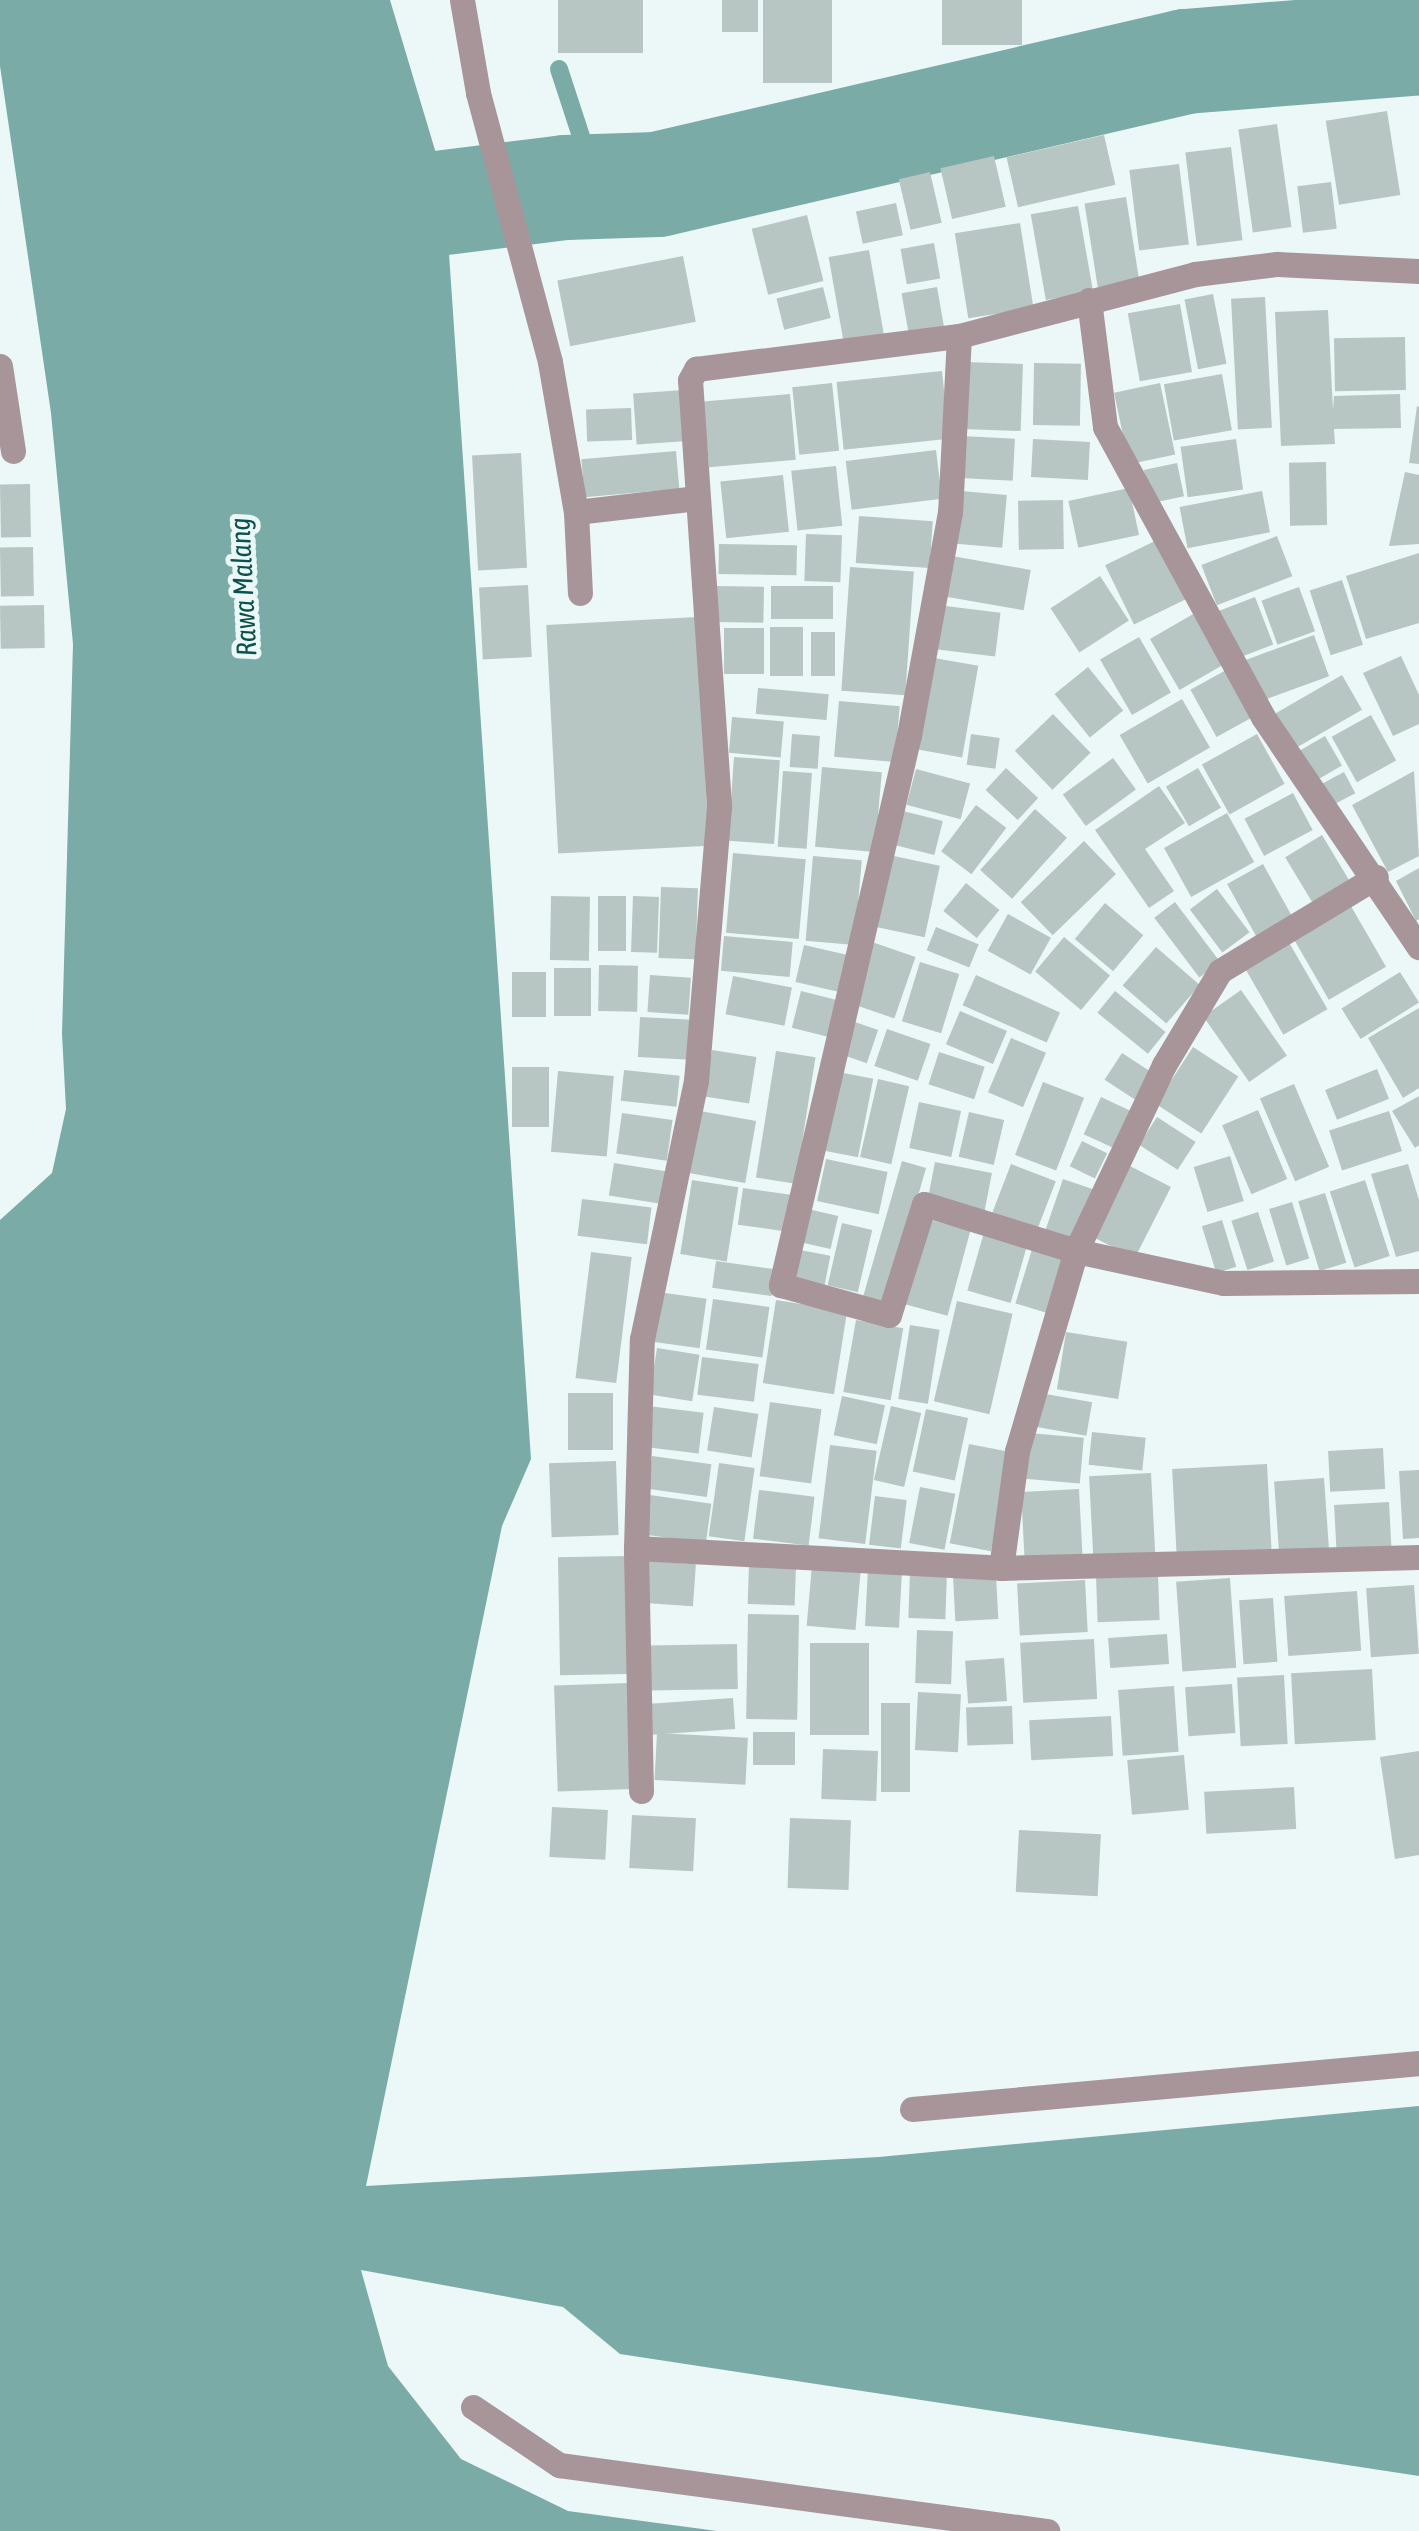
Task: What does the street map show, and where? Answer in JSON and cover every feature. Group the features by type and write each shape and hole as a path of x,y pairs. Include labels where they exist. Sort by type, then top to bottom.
{"street":[{"path":"462,0 478,93 550,362 576,512 580,593"},
{"path":"641,1791 636,1548 644,1320 696,1081 719,817 690,380 696,369 959,336 1195,274 1277,264 1419,271"},
{"path":"1090,300 1105,427 1263,717 1376,877 1419,946"},
{"path":"959,336 950,512 910,736 779,1282 889,1315 924,1204 1076,1251 1224,1283 1419,1282"},
{"path":"0,366 13,451"},
{"path":"576,512 697,498"},
{"path":"1001,1568 1017,1452 1076,1251 1164,1065 1220,971 1376,877"},
{"path":"636,1548 1001,1568 1419,1557"},
{"path":"912,2109 1419,2063"},
{"path":"473,2407 559,2466 1048,2531"}],"water":[{"name":"Rawa Malang","path":"0,0 390,0 444,180 531,1459 502,1526 366,2186 879,2157 1419,2106 1419,2476 620,2354 563,2307 361,2270 388,2366 461,2459 568,2511 717,2531 0,2531 0,1220 52,1173 66,1109 62,1034 73,644 51,413 0,66"}],"building":[{"path":"558,0 643,0 643,53 558,53"},
{"path":"722,0 758,0 758,32 722,32"},
{"path":"763,0 832,0 832,83 763,83"},
{"path":"942,0 1022,0 1022,45 942,45"},
{"path":"1387,111 1400,195 1339,205 1326,121"},
{"path":"1277,124 1291,227 1253,232 1238,129"},
{"path":"1104,135 1115,185 1018,207 1007,157"},
{"path":"1231,147 1242,240 1197,246 1185,153"},
{"path":"994,156 1006,207 952,219 940,168"},
{"path":"1179,164 1189,244 1139,250 1129,170"},
{"path":"930,172 942,223 911,230 899,179"},
{"path":"1331,182 1337,229 1303,233 1297,186"},
{"path":"1126,197 1139,281 1098,288 1085,204"},
{"path":"896,203 903,235 863,244 856,212"},
{"path":"1078,206 1093,292 1046,300 1031,214"},
{"path":"807,215 823,281 768,295 752,229"},
{"path":"1020,223 1033,308 968,318 955,233"},
{"path":"934,243 940,278 907,284 901,249"},
{"path":"869,250 884,337 844,344 829,257"},
{"path":"683,256 696,322 570,346 557,280"},
{"path":"823,287 831,318 784,330 776,299"},
{"path":"937,287 945,332 910,339 902,293"},
{"path":"1213,294 1227,364 1198,369 1185,300"},
{"path":"1265,297 1272,428 1238,430 1231,299"},
{"path":"1180,304 1192,372 1140,381 1128,313"},
{"path":"1328,310 1333,410 1334,396 1400,394 1401,428 1334,429 1335,444 1281,446 1275,312"},
{"path":"1405,337 1406,390 1335,391 1334,338"},
{"path":"965,362 1023,364 1021,431 963,429"},
{"path":"1034,363 1081,364 1080,426 1033,425"},
{"path":"942,371 949,439 844,450 837,382"},
{"path":"1222,374 1232,430 1174,440 1164,384"},
{"path":"832,383 839,451 799,455 792,387"},
{"path":"1160,383 1175,454 1129,464 1114,393"},
{"path":"684,390 688,441 637,444 633,394"},
{"path":"790,394 796,460 709,467 703,402"},
{"path":"1419,407 1419,464 1409,463"},
{"path":"631,408 632,440 587,442 586,410"},
{"path":"962,436 1015,439 1013,481 960,478"},
{"path":"1033,439 1090,442 1088,480 1031,477"},
{"path":"1236,439 1243,490 1188,497 1181,447"},
{"path":"936,450 942,499 852,510 846,461"},
{"path":"676,451 679,489 585,497 581,459"},
{"path":"521,453 527,568 478,570 472,456"},
{"path":"1326,462 1327,525 1290,526 1289,463"},
{"path":"1177,463 1184,496 1151,503 1144,470"},
{"path":"836,466 842,526 798,530 791,471"},
{"path":"1405,472 1419,475 1419,544 1389,546"},
{"path":"783,475 789,532 726,538 720,482"},
{"path":"30,484 31,537 1,538 0,485"},
{"path":"1129,488 1139,535 1078,548 1068,501"},
{"path":"961,491 1007,495 1002,548 956,544"},
{"path":"1262,491 1270,532 1188,548 1180,507"},
{"path":"1063,500 1064,549 1019,550 1018,501"},
{"path":"859,516 933,521 930,568 856,563"},
{"path":"806,534 842,535 840,582 804,581"},
{"path":"1277,536 1292,576 1217,605 1201,565"},
{"path":"1159,539 1188,598 1134,625 1105,565"},
{"path":"719,544 797,545 796,575 718,574"},
{"path":"33,547 34,596 1,597 0,548"},
{"path":"1419,553 1419,623 1366,639 1346,576"},
{"path":"952,556 1031,570 1024,610 945,596"},
{"path":"850,567 914,571 905,695 841,691"},
{"path":"1100,576 1129,620 1079,653 1051,608"},
{"path":"1342,580 1363,645 1331,655 1310,591"},
{"path":"528,585 532,657 483,659 479,588"},
{"path":"715,586 764,587 763,623 714,622"},
{"path":"771,586 833,586 833,619 771,619"},
{"path":"1299,587 1315,631 1277,645 1261,601"},
{"path":"1255,597 1273,645 1235,659 1217,612"},
{"path":"44,605 45,648 1,649 0,606"},
{"path":"937,605 1001,613 995,656 932,649"},
{"path":"1195,613 1224,664 1179,690 1150,639"},
{"path":"697,617 709,846 558,854 546,625"},
{"path":"770,627 803,627 803,676 770,676"},
{"path":"724,628 764,628 764,674 724,674"},
{"path":"811,632 835,632 835,676 811,676"},
{"path":"1314,635 1329,676 1261,701 1246,660"},
{"path":"1139,637 1171,692 1132,715 1100,660"},
{"path":"1401,656 1419,695 1419,724 1393,736 1363,673"},
{"path":"934,658 978,666 962,757 918,750"},
{"path":"1088,667 1123,711 1090,738 1055,694"},
{"path":"1228,669 1254,716 1217,737 1190,690"},
{"path":"1342,675 1362,710 1291,751 1271,716"},
{"path":"758,688 829,694 826,720 756,714"},
{"path":"1182,699 1210,747 1148,783 1120,735"},
{"path":"839,701 900,706 895,762 834,757"},
{"path":"1053,714 1091,753 1052,790 1015,751"},
{"path":"1371,715 1396,760 1357,782 1332,737"},
{"path":"732,717 784,722 781,757 729,753"},
{"path":"792,734 820,736 818,769 790,767"},
{"path":"971,734 1000,738 995,769 967,765"},
{"path":"1257,734 1285,784 1230,814 1202,765"},
{"path":"1325,736 1342,765 1317,780 1300,750"},
{"path":"734,757 780,760 774,844 728,841"},
{"path":"1113,758 1136,790 1086,826 1063,794"},
{"path":"822,767 882,772 875,852 815,847"},
{"path":"1006,768 1038,798 1018,820 986,790"},
{"path":"1198,768 1221,808 1189,826 1166,786"},
{"path":"916,769 970,783 961,819 906,805"},
{"path":"783,771 812,773 807,849 778,847"},
{"path":"1414,771 1419,856 1388,872 1352,805"},
{"path":"1344,772 1355,793 1331,806 1320,785"},
{"path":"1159,786 1185,823 1145,849 1174,891 1149,908 1095,830"},
{"path":"1293,793 1313,830 1264,856 1244,819"},
{"path":"976,805 1006,828 971,874 941,851"},
{"path":"1035,809 1067,838 1012,899 980,870"},
{"path":"903,811 943,821 934,855 895,845"},
{"path":"1227,813 1254,862 1191,897 1164,848"},
{"path":"1322,835 1350,882 1313,904 1285,857"},
{"path":"1084,841 1116,874 1053,935 1021,902"},
{"path":"733,853 806,859 799,939 726,933"},
{"path":"889,855 940,866 925,937 874,926"},
{"path":"813,856 862,860 854,945 806,941"},
{"path":"1263,864 1294,919 1258,939 1227,884"},
{"path":"1419,868 1419,919 1416,921 1396,881"},
{"path":"966,883 999,910 977,938 943,911"},
{"path":"661,887 698,888 695,959 659,958"},
{"path":"1217,889 1249,932 1222,953 1190,909"},
{"path":"551,896 590,897 589,961 550,960"},
{"path":"598,896 626,896 626,951 598,951"},
{"path":"633,896 659,897 657,953 631,952"},
{"path":"1348,901 1386,967 1329,1000 1291,934"},
{"path":"1175,902 1220,962 1199,978 1154,918"},
{"path":"1105,903 1143,935 1113,971 1075,939"},
{"path":"1008,914 1051,938 1030,974 988,951"},
{"path":"936,927 979,944 969,967 927,950"},
{"path":"724,936 793,942 790,977 721,971"},
{"path":"1064,937 1110,976 1081,1010 1035,971"},
{"path":"1287,939 1328,1009 1283,1035 1243,965"},
{"path":"872,942 915,957 894,1018 851,1003"},
{"path":"804,945 849,955 840,992 795,982"},
{"path":"1156,947 1200,985 1166,1024 1123,985"},
{"path":"920,962 959,974 941,1033 902,1021"},
{"path":"599,965 638,966 637,1012 598,1011"},
{"path":"554,968 591,968 591,1016 554,1016"},
{"path":"512,972 546,972 546,1017 512,1017"},
{"path":"1400,972 1419,1003 1361,1039 1341,1009"},
{"path":"650,975 691,978 688,1015 647,1012"},
{"path":"976,975 1060,1012 1047,1043 963,1005"},
{"path":"733,976 792,987 784,1026 726,1014"},
{"path":"1241,990 1287,1056 1249,1082 1203,1016"},
{"path":"801,991 840,1001 831,1038 792,1028"},
{"path":"1115,991 1166,1032 1148,1054 1097,1013"},
{"path":"1419,1008 1419,1088 1403,1098 1368,1038"},
{"path":"960,1011 1007,1031 993,1064 946,1044"},
{"path":"640,1017 692,1020 690,1060 638,1057"},
{"path":"846,1019 878,1030 867,1063 835,1052"},
{"path":"887,1029 930,1044 918,1081 874,1066"},
{"path":"1011,1038 1046,1053 1023,1107 988,1092"},
{"path":"1193,1047 1238,1076 1201,1133 1156,1104"},
{"path":"712,1050 756,1057 749,1103 705,1096"},
{"path":"776,1051 816,1057 795,1184 756,1177"},
{"path":"939,1052 985,1067 974,1099 928,1084"},
{"path":"1122,1053 1154,1074 1136,1101 1105,1080"},
{"path":"512,1067 549,1067 549,1127 512,1127"},
{"path":"1377,1069 1389,1099 1337,1120 1325,1090"},
{"path":"624,1070 680,1076 676,1107 621,1101"},
{"path":"558,1071 614,1076 607,1157 551,1152"},
{"path":"833,1071 873,1079 858,1157 818,1150"},
{"path":"878,1079 909,1086 891,1164 860,1157"},
{"path":"1043,1082 1084,1098 1056,1171 1015,1155"},
{"path":"1294,1084 1329,1167 1295,1181 1260,1098"},
{"path":"1419,1096 1419,1145 1415,1148 1392,1111"},
{"path":"1101,1097 1131,1111 1114,1148 1084,1134"},
{"path":"919,1102 961,1111 951,1157 909,1148"},
{"path":"1258,1110 1287,1179 1251,1194 1222,1125"},
{"path":"700,1111 756,1121 745,1183 689,1173"},
{"path":"1389,1111 1402,1151 1342,1170 1329,1130"},
{"path":"969,1112 1004,1120 994,1165 959,1157"},
{"path":"622,1113 673,1120 667,1161 616,1154"},
{"path":"1157,1117 1196,1142 1178,1170 1139,1145"},
{"path":"1082,1141 1107,1153 1095,1178 1070,1166"},
{"path":"1230,1156 1244,1201 1207,1212 1194,1167"},
{"path":"826,1159 888,1172 879,1214 817,1201"},
{"path":"902,1161 926,1168 887,1303 863,1297"},
{"path":"935,1162 992,1173 985,1210 928,1199"},
{"path":"1122,1162 1171,1187 1135,1258 1086,1233"},
{"path":"614,1163 667,1171 662,1204 609,1196"},
{"path":"1011,1164 1056,1181 1037,1230 992,1213"},
{"path":"1408,1164 1419,1200 1419,1251 1396,1257 1371,1174"},
{"path":"1063,1179 1092,1189 1074,1243 1044,1233"},
{"path":"692,1180 738,1187 727,1261 680,1254"},
{"path":"1365,1180 1390,1256 1355,1268 1330,1191"},
{"path":"743,1188 794,1195 789,1232 738,1225"},
{"path":"1325,1193 1346,1263 1320,1271 1298,1201"},
{"path":"582,1199 651,1208 647,1244 577,1236"},
{"path":"1292,1202 1309,1258 1286,1265 1269,1209"},
{"path":"808,1209 838,1216 831,1249 800,1242"},
{"path":"1258,1212 1274,1261 1247,1270 1231,1221"},
{"path":"923,1218 970,1231 948,1316 900,1303"},
{"path":"1222,1220 1236,1267 1216,1273 1202,1226"},
{"path":"842,1223 872,1230 858,1292 828,1285"},
{"path":"985,1229 1028,1241 1011,1303 967,1291"},
{"path":"1033,1246 1066,1256 1048,1313 1015,1303"},
{"path":"795,1249 830,1256 824,1288 789,1281"},
{"path":"591,1252 632,1257 616,1383 576,1378"},
{"path":"716,1261 775,1269 772,1296 712,1288"},
{"path":"658,1292 707,1299 700,1348 651,1342"},
{"path":"713,1299 769,1307 762,1357 706,1350"},
{"path":"776,1300 847,1311 834,1394 763,1383"},
{"path":"957,1301 1013,1314 989,1414 934,1401"},
{"path":"856,1320 903,1328 891,1400 843,1392"},
{"path":"910,1325 940,1330 928,1404 898,1399"},
{"path":"1066,1332 1127,1342 1118,1399 1057,1389"},
{"path":"657,1348 699,1355 692,1401 650,1394"},
{"path":"702,1357 759,1364 754,1402 697,1395"},
{"path":"568,1393 613,1393 613,1450 568,1450"},
{"path":"1040,1393 1092,1402 1086,1436 1034,1426"},
{"path":"842,1396 885,1405 877,1444 834,1435"},
{"path":"770,1402 821,1409 811,1484 760,1476"},
{"path":"648,1406 704,1413 699,1454 643,1447"},
{"path":"891,1406 921,1413 904,1487 874,1480"},
{"path":"714,1407 758,1414 752,1457 707,1450"},
{"path":"926,1409 968,1418 955,1481 913,1472"},
{"path":"1092,1432 1146,1438 1142,1470 1089,1465"},
{"path":"1029,1433 1084,1438 1080,1484 1025,1479"},
{"path":"969,1444 1010,1452 991,1551 950,1543"},
{"path":"830,1445 877,1451 865,1544 819,1538"},
{"path":"1383,1448 1385,1489 1330,1492 1328,1451"},
{"path":"652,1456 711,1464 707,1497 647,1489"},
{"path":"616,1461 619,1535 552,1537 549,1463"},
{"path":"719,1463 755,1468 744,1541 709,1536"},
{"path":"1267,1464 1272,1552 1177,1557 1172,1469"},
{"path":"1419,1470 1419,1538 1403,1539 1399,1471"},
{"path":"1151,1473 1155,1553 1093,1556 1089,1476"},
{"path":"1324,1478 1329,1548 1279,1551 1274,1481"},
{"path":"920,1487 955,1494 944,1550 909,1543"},
{"path":"1079,1489 1083,1556 1025,1559 1021,1492"},
{"path":"759,1490 815,1497 809,1545 753,1539"},
{"path":"650,1495 711,1504 706,1543 644,1535"},
{"path":"875,1496 907,1500 901,1549 869,1545"},
{"path":"1389,1502 1392,1554 1337,1557 1334,1505"},
{"path":"625,1556 627,1674 560,1675 558,1557"},
{"path":"648,1561 696,1564 693,1606 645,1603"},
{"path":"749,1565 796,1567 795,1606 748,1604"},
{"path":"812,1565 861,1569 855,1630 807,1626"},
{"path":"868,1569 902,1571 899,1628 865,1626"},
{"path":"910,1571 947,1572 945,1619 908,1618"},
{"path":"1158,1574 1160,1620 1098,1622 1096,1576"},
{"path":"996,1575 998,1619 955,1621 953,1577"},
{"path":"1230,1578 1236,1668 1182,1672 1176,1582"},
{"path":"1085,1580 1088,1632 1020,1635 1017,1584"},
{"path":"1414,1585 1419,1654 1371,1657 1366,1588"},
{"path":"1357,1591 1361,1651 1288,1656 1284,1596"},
{"path":"1273,1598 1277,1662 1244,1664 1239,1600"},
{"path":"748,1614 799,1615 797,1720 746,1719"},
{"path":"917,1630 953,1631 951,1684 915,1683"},
{"path":"1167,1634 1169,1664 1110,1668 1108,1638"},
{"path":"1094,1639 1097,1699 1023,1703 1020,1643"},
{"path":"810,1643 869,1643 869,1735 810,1735"},
{"path":"737,1644 738,1689 650,1691 649,1646"},
{"path":"1004,1658 1007,1701 968,1704 965,1661"},
{"path":"1372,1669 1376,1740 1295,1744 1291,1673"},
{"path":"1284,1675 1288,1744 1241,1746 1237,1677"},
{"path":"629,1683 633,1789 558,1792 554,1686"},
{"path":"1232,1684 1235,1733 1189,1736 1185,1687"},
{"path":"1174,1686 1179,1752 1123,1756 1118,1690"},
{"path":"918,1692 961,1694 958,1752 915,1750"},
{"path":"733,1698 735,1729 652,1735 650,1704"},
{"path":"881,1703 910,1703 910,1792 881,1792"},
{"path":"1012,1706 1013,1744 967,1746 966,1708"},
{"path":"1111,1716 1113,1756 1031,1760 1029,1720"},
{"path":"753,1732 795,1732 795,1765 753,1765"},
{"path":"657,1733 748,1738 745,1785 655,1780"},
{"path":"823,1749 878,1751 876,1801 821,1799"},
{"path":"1419,1751 1419,1855 1395,1859 1380,1757"},
{"path":"1184,1755 1189,1810 1132,1815 1127,1760"},
{"path":"1294,1787 1296,1829 1206,1834 1204,1792"},
{"path":"552,1807 608,1810 605,1860 549,1857"},
{"path":"632,1815 696,1818 693,1871 629,1868"},
{"path":"790,1818 851,1820 849,1890 788,1888"},
{"path":"1019,1830 1101,1834 1098,1896 1016,1892"}],"waterway":[{"path":"300,220 565,187 657,184 1185,61 1419,42"},
{"path":"559,69 597,185"}]}
